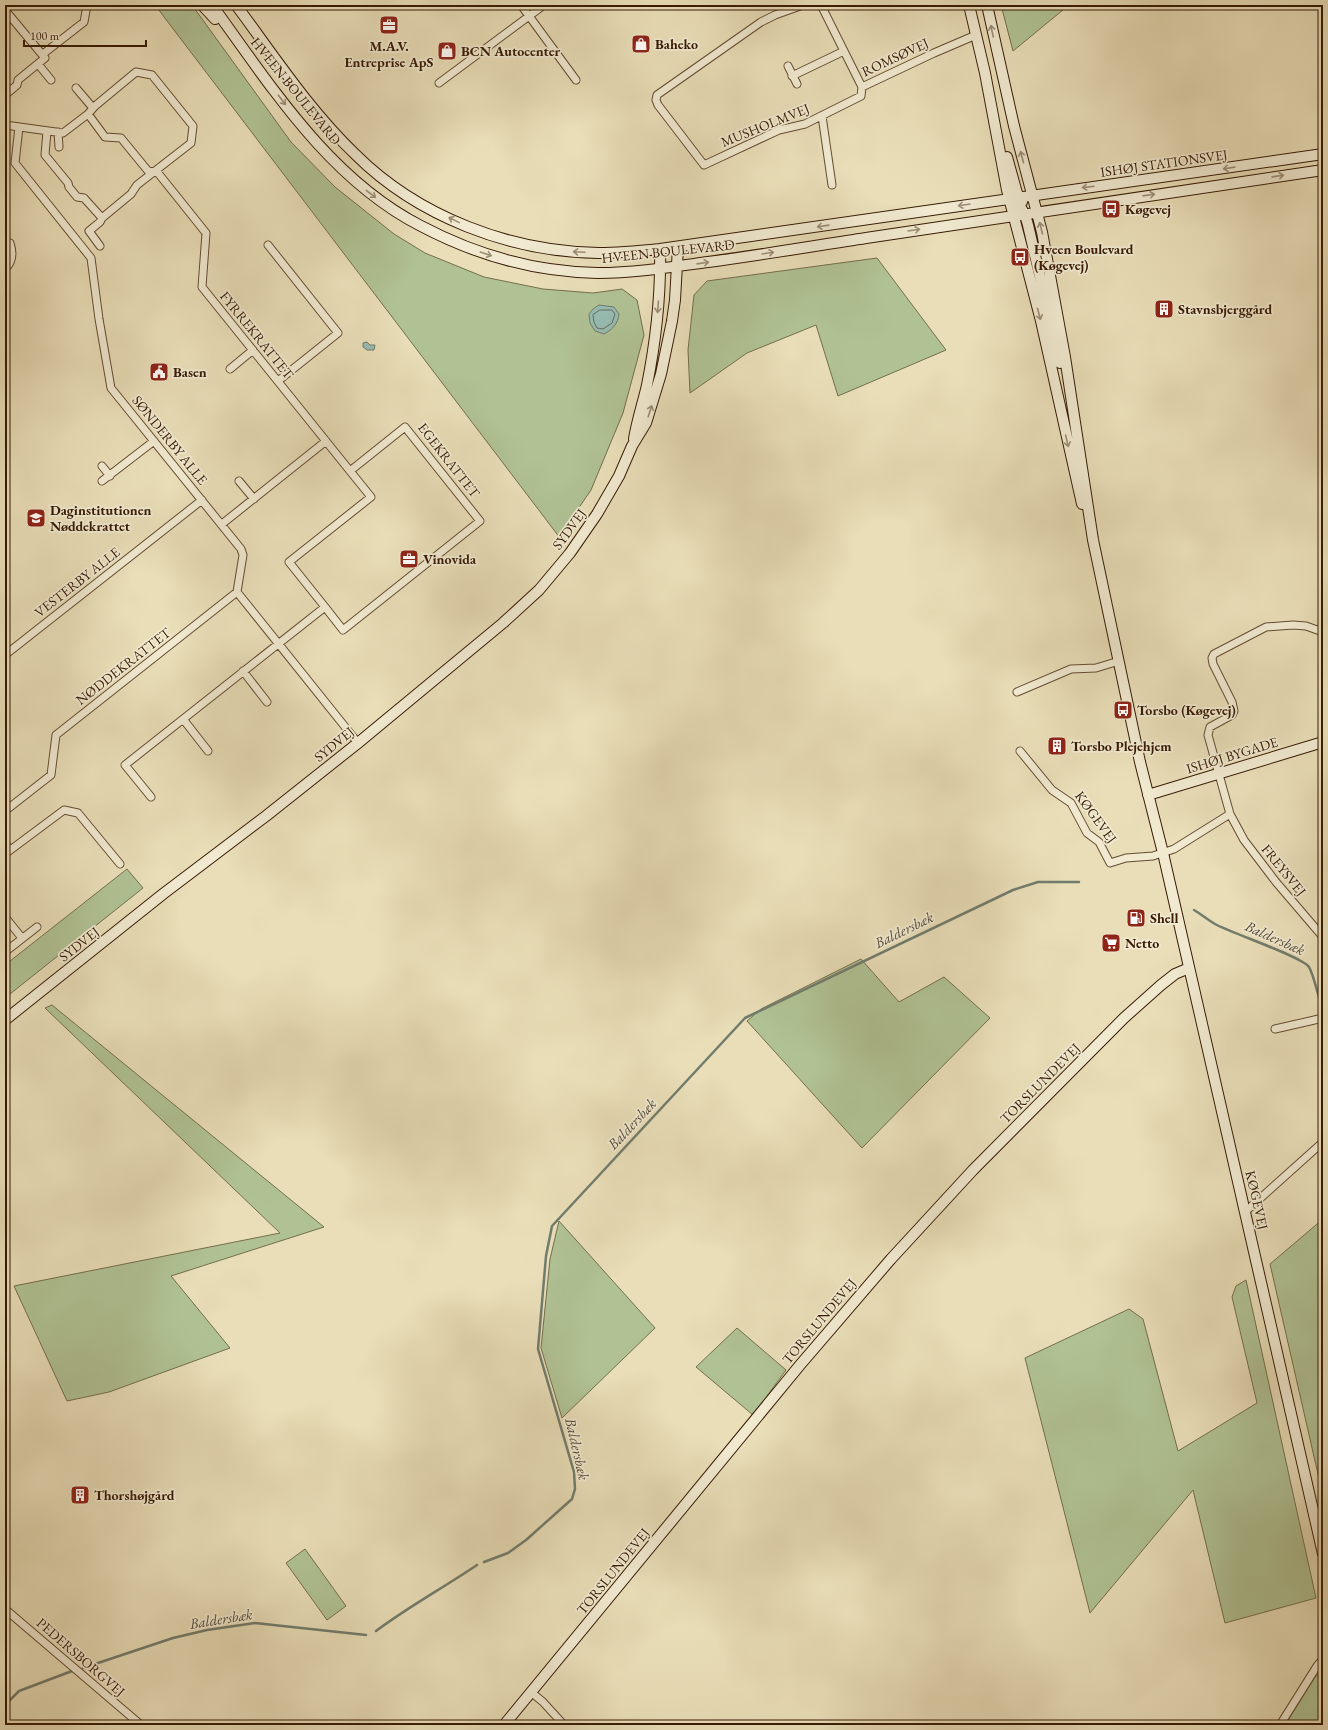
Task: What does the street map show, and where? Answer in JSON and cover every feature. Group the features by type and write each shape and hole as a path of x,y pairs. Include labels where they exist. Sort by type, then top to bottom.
{"street":[{"path":"43,54 84,22 87,5"},
{"path":"202,5 258,69"},
{"name":"HVEEN BOULEVARD","path":"212,5 293,115 342,169 361,186 390,208 420,226 459,244 489,255 538,267 598,273 678,266 1014,215"},
{"name":"HVEEN BOULEVARD","path":"236,5 308,102 350,149 372,170 402,192 429,209 465,226 493,236 543,248 599,253 660,249 1014,198"},
{"path":"521,5 576,80"},
{"path":"439,83 544,5"},
{"name":"MUSHOLMVEJ","path":"803,5 775,15 761,22 657,94 656,100 704,165 779,130 805,124 822,116 861,96 862,87"},
{"name":"ROMSØVEJ","path":"821,5 862,87 976,35"},
{"name":"KØGEVEJ","path":"969,5 1014,198 1014,215 1081,501 1093,540"},
{"name":"KØGEVEJ","path":"987,5 1014,126 1037,211 1050,271 1093,540 1140,762 1163,853 1323,1554"},
{"path":"5,10 46,58 18,80 17,85 5,95"},
{"name":"ROMSØVEJ","path":"792,76 844,51"},
{"path":"38,64 51,80"},
{"path":"788,66 796,84"},
{"path":"5,125 63,133 136,72 152,75 193,126 191,143 137,185 131,194 88,231 100,246"},
{"path":"76,88 105,137 121,138 148,171 154,172"},
{"name":"MUSHOLMVEJ","path":"822,116 832,185"},
{"name":"SØNDERBY ALLE","path":"19,127 15,163 91,258 99,319 111,388 241,549 243,555 237,592"},
{"path":"47,131 45,155 68,183 69,187 77,197 84,198 102,218"},
{"path":"58,132 59,148"},
{"name":"ISHØJ STATIONSVEJ","path":"1014,198 1323,154"},
{"name":"ISHØJ STATIONSVEJ","path":"1014,215 1323,170"},
{"name":"FYRREKRATTET","path":"154,172 158,173 206,233 202,287 350,470"},
{"path":"1014,198 1030,210 1037,211"},
{"path":"1014,198 1024,213 1028,225 1058,358 1064,380 1070,394"},
{"path":"5,268 11,261 12,257 10,243"},
{"path":"268,245 338,333 278,381"},
{"name":"SYDVEJ","path":"5,1020 163,894 266,816 358,743 503,623 539,590 570,553 597,514 619,476 632,446 646,423 661,374 675,300 678,247"},
{"name":"SYDVEJ","path":"632,446 647,387 653,352 660,268 660,249"},
{"path":"230,369 253,350"},
{"name":"EGEKRATTET","path":"405,427 480,521 343,630 325,607 289,562 371,497 350,470 405,427"},
{"path":"102,481 154,441"},
{"path":"222,524 326,441"},
{"path":"102,466 110,476"},
{"path":"239,481 254,499"},
{"name":"VESTERBY ALLE","path":"5,655 202,500"},
{"path":"237,592 358,743"},
{"name":"NØDDEKRATTET","path":"5,810 51,775 56,735 237,592"},
{"path":"151,797 125,765 325,607"},
{"name":"FREYSVEJ","path":"1323,632 1306,626 1293,625 1266,627 1214,654 1212,658 1213,664 1232,702 1234,712 1232,715 1216,722 1208,730 1208,735 1230,814 1251,850 1323,937"},
{"path":"1017,692 1071,669 1096,668 1119,661"},
{"path":"243,672 267,702"},
{"path":"183,719 208,751"},
{"name":"ISHØJ BYGADE","path":"1148,795 1323,742"},
{"name":"KØGEVEJ","path":"1020,751 1052,790 1071,803 1087,833 1099,842 1110,863 1126,858 1153,856 1163,853"},
{"path":"5,843 8,852 64,810 78,813 120,864"},
{"path":"1163,853 1182,846 1230,814"},
{"path":"5,917 22,938"},
{"path":"5,952 37,927"},
{"name":"TORSLUNDEVEJ","path":"504,1725 800,1365 891,1259 973,1170 1124,1018 1175,974 1189,968"},
{"path":"1276,1029 1323,1018"},
{"path":"1245,1212 1323,1142"},
{"name":"PEDERSBORGVEJ","path":"5,1609 140,1725"},
{"path":"1280,1725 1316,1666 1323,1659"},
{"path":"531,1692 543,1702 564,1725"}],"green space":[{"path":"155,5 192,5 291,142 335,187 394,234 425,253 484,277 543,289 593,293 622,289 637,300 644,335 623,413 591,490 565,528 560,538"},
{"path":"1001,5 1069,5 1013,51"},
{"path":"877,258 946,350 838,396 816,325 747,353 690,393 688,350 694,295 707,281"},
{"path":"127,869 143,888 5,998 5,965"},
{"path":"861,959 899,1002 944,977 990,1018 862,1148 747,1021 761,1009"},
{"path":"52,1005 324,1227 171,1276 230,1348 109,1392 67,1401 14,1286 280,1233 45,1008"},
{"path":"1323,1219 1323,1496 1270,1264"},
{"path":"559,1221 655,1328 562,1418 541,1348 550,1259"},
{"path":"1246,1280 1316,1598 1225,1623 1193,1490 1090,1613 1025,1358 1129,1309 1143,1319 1178,1451 1257,1403 1232,1297 1236,1286"},
{"path":"737,1328 786,1370 753,1415 696,1367"},
{"path":"305,1549 346,1606 327,1620 286,1563"},
{"path":"1323,1671 1323,1725 1285,1725 1315,1677"}],"water":[{"path":"599,305 614,307 619,314 614,326 610,331 604,334 595,331 590,323 589,314"},
{"path":"367,342 370,345 375,345 374,350 367,350 363,347 363,343"}],"waterway":[{"name":"Baldersbæk","path":"484,1562 508,1553 526,1540 572,1499 575,1489 574,1472 538,1349 546,1256 552,1226 745,1018 1013,890 1038,882 1079,882"},
{"name":"Baldersbæk","path":"1194,910 1223,928 1281,951 1304,963 1311,971 1323,1008"},
{"name":"Baldersbæk","path":"376,1631 477,1565"},
{"name":"Baldersbæk","path":"83,1668 173,1638 207,1630 255,1623 366,1635"},
{"name":"Baldersbæk","path":"5,1705 19,1691 72,1671"}],"place":[{"name":"M.A.V. Entreprise ApS","path":"389,25"},
{"name":"Baheko","path":"641,44"},
{"name":"BCN Autocenter","path":"447,51"},
{"name":"Køgevej","path":"1111,209"},
{"name":"Hveen Boulevard (Køgevej)","path":"1020,257"},
{"name":"Stavnsbjerggård","path":"1164,309"},
{"name":"Basen","path":"159,372"},
{"name":"Daginstitutionen Nøddekrattet","path":"36,518"},
{"name":"Vinovida","path":"409,559"},
{"name":"Torsbo (Køgevej)","path":"1123,710"},
{"name":"Torsbo Plejehjem","path":"1057,746"},
{"name":"Shell","path":"1136,918"},
{"name":"Netto","path":"1111,943"},
{"name":"Thorshøjgård","path":"80,1495"}]}
